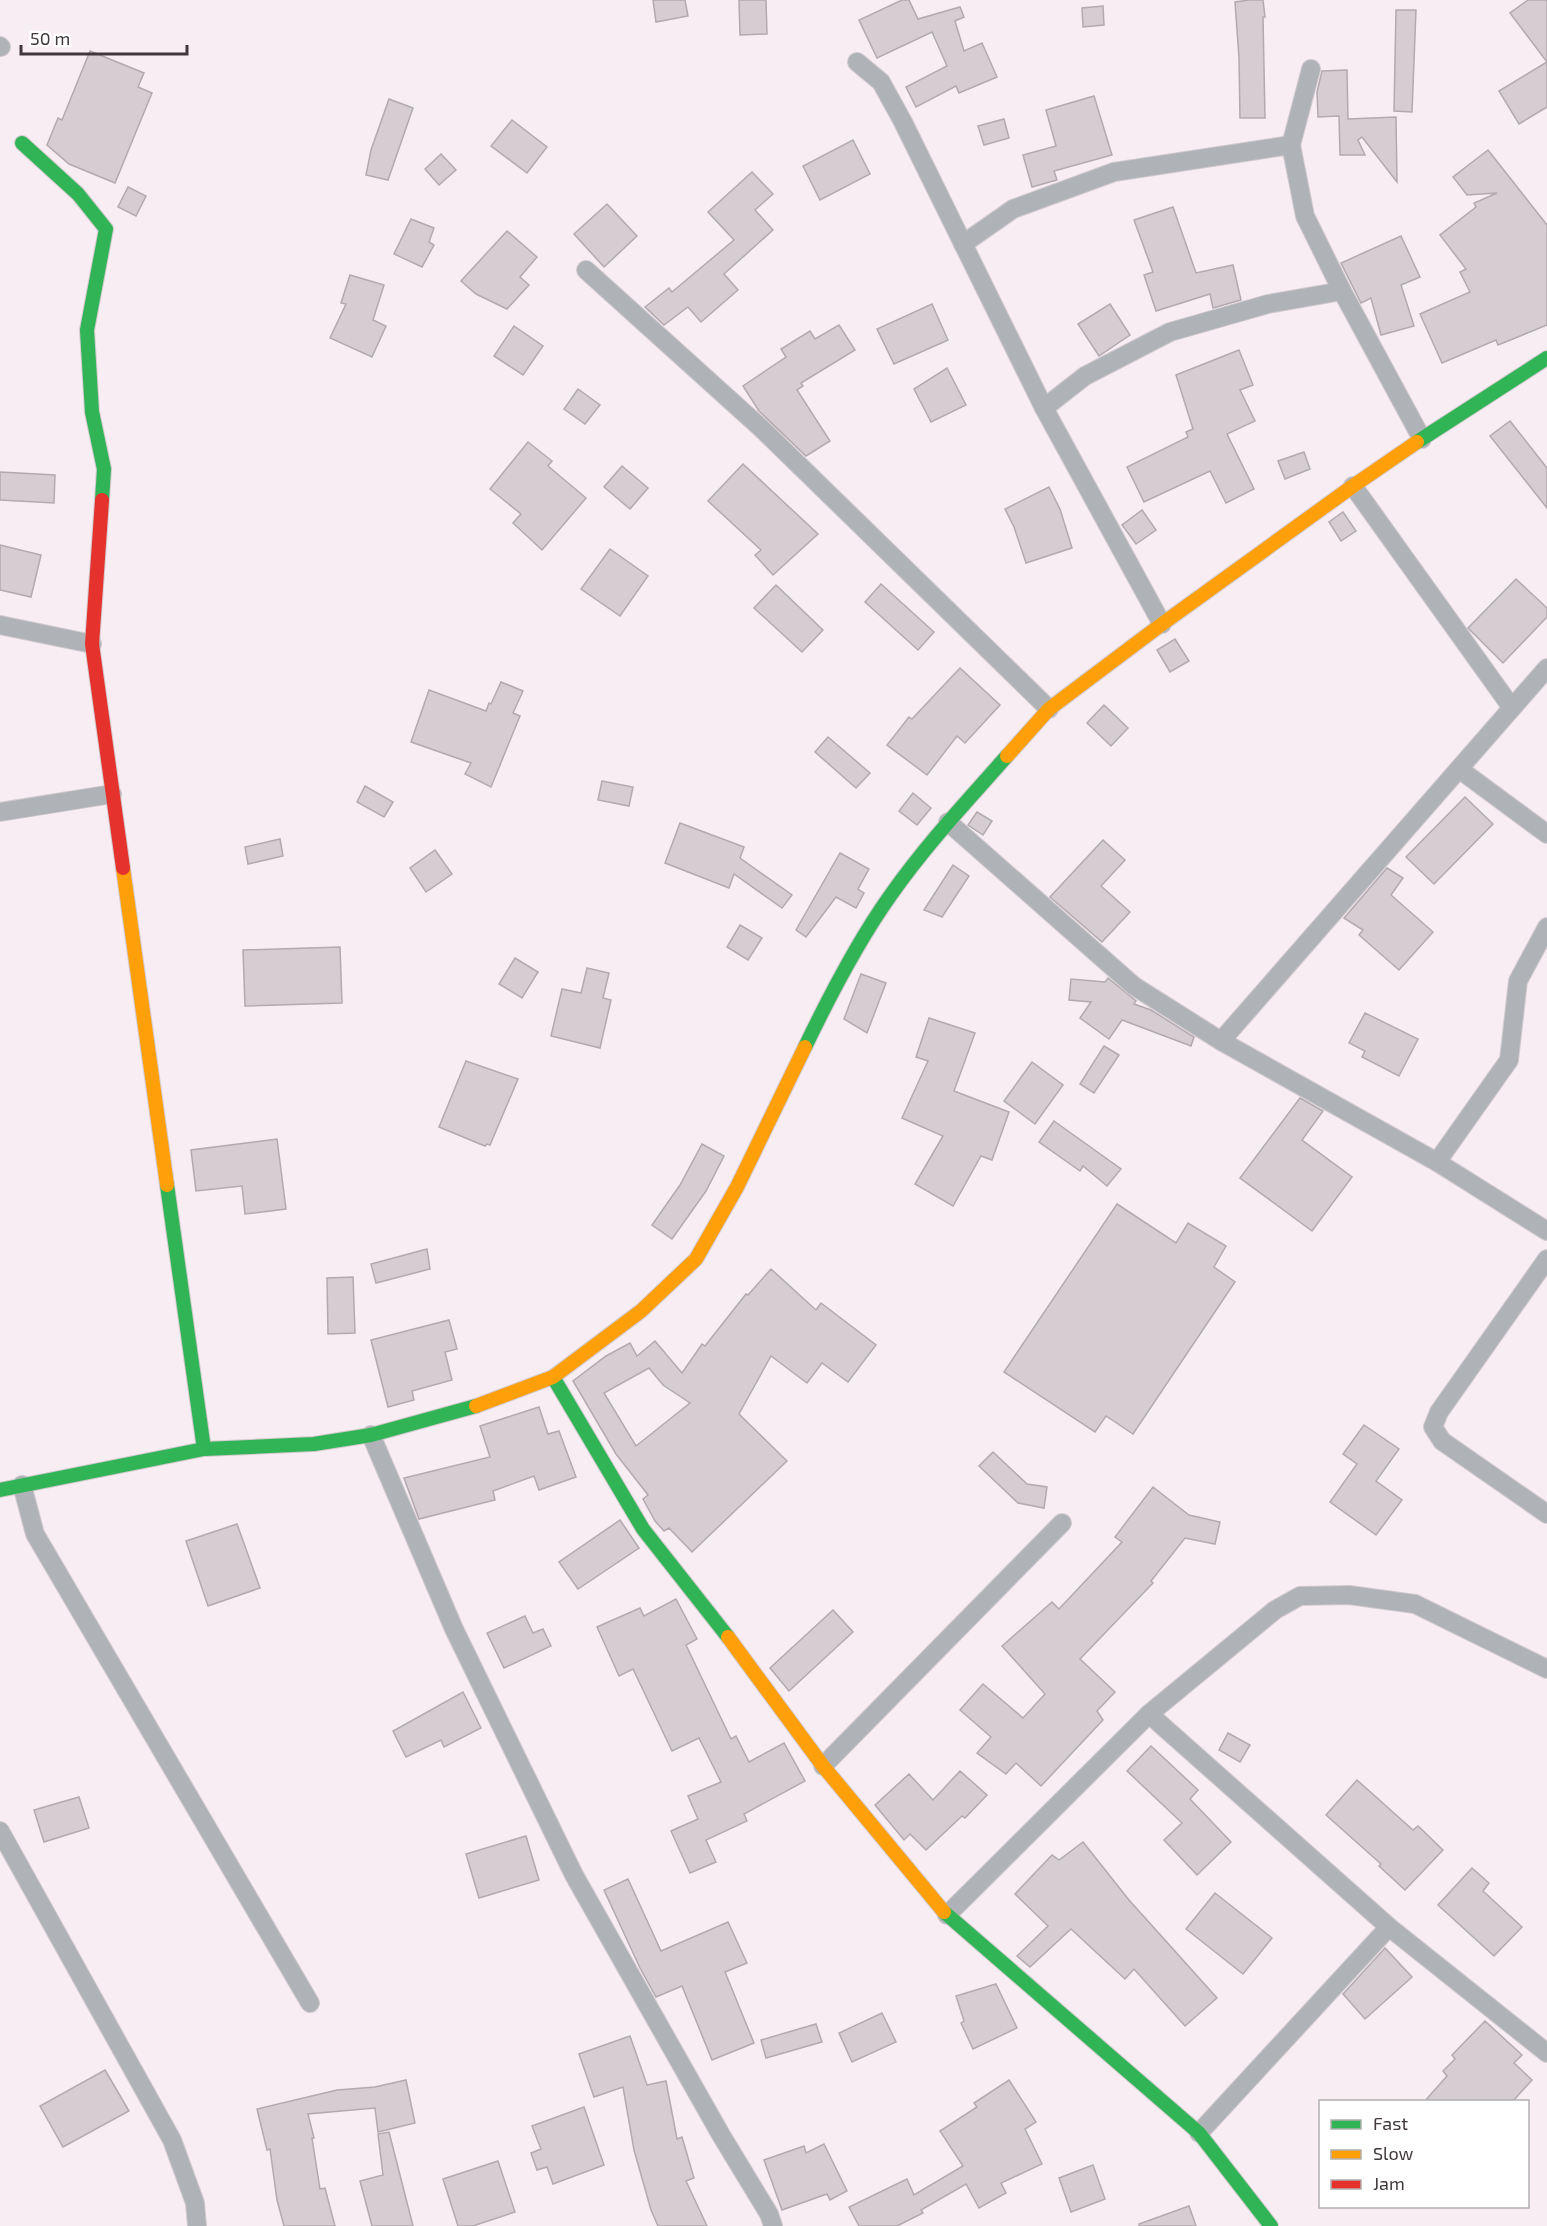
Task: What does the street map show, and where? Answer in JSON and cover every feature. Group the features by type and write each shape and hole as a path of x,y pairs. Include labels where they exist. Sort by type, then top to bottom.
{"street":[{"path":"857,62 881,82 1044,408 1162,624"},
{"path":"1311,69 1291,145 1305,216 1342,291 1422,438"},
{"path":"22,143 84,199 106,229 87,330 92,412 104,469 92,644 204,1449"},
{"path":"963,244 1013,209 1114,171 1291,145"},
{"path":"586,270 761,428 1049,709"},
{"path":"1044,408 1085,376 1170,332 1268,304 1342,291"},
{"path":"0,1490 204,1449 314,1444 371,1435 468,1410 553,1377 641,1311 696,1259 737,1187 828,999 890,896 948,822 1049,709 1162,624 1422,438 1545,364"},
{"path":"1353,486 1512,708"},
{"path":"0,625 92,644"},
{"path":"1221,1041 1547,668"},
{"path":"1459,769 1547,834"},
{"path":"0,812 112,794"},
{"path":"948,822 1134,986 1221,1041 1437,1162 1547,1231"},
{"path":"1437,1162 1509,1060 1518,981 1547,927"},
{"path":"1547,1259 1439,1412 1433,1427 1442,1441 1547,1514"},
{"path":"553,1377 643,1529 756,1674 823,1766 947,1915 1199,2133 1271,2226"},
{"path":"371,1435 454,1629 574,1875 769,2214 773,2226"},
{"path":"22,1485 35,1534 310,2003"},
{"path":"823,1766 1062,1523"},
{"path":"947,1915 1149,1714 1275,1610 1300,1596 1349,1595 1415,1604 1547,1669"},
{"path":"1149,1714 1389,1927 1547,2053"},
{"path":"0,1832 172,2140 195,2203 197,2226"},
{"path":"1199,2133 1389,1927"}],"building":[{"path":"653,0 685,0 688,16 656,22"},
{"path":"739,0 766,0 767,34 740,35"},
{"path":"902,0 909,0 918,19 960,7 964,17 955,21 964,51 982,43 997,77 959,93 956,86 916,107 906,87 947,66 932,32 877,58 859,20"},
{"path":"1263,0 1265,118 1240,118 1235,2"},
{"path":"1528,0 1547,0 1547,62 1510,13"},
{"path":"1103,6 1104,25 1083,27 1082,8"},
{"path":"1396,10 1416,10 1412,112 1394,111"},
{"path":"90,51 144,73 138,87 152,93 115,183 69,164 47,145 58,118 62,120"},
{"path":"1547,62 1547,107 1519,124 1499,91"},
{"path":"1347,70 1348,119 1396,117 1397,182 1362,137 1358,140 1365,155 1340,155 1339,116 1318,117 1317,92 1322,71"},
{"path":"1094,96 1112,155 1054,171 1057,180 1032,187 1023,155 1056,146 1046,110"},
{"path":"389,99 413,108 388,180 366,175 371,150"},
{"path":"1004,119 1009,138 984,145 978,126"},
{"path":"512,120 547,147 527,173 491,146"},
{"path":"853,140 870,174 820,200 803,166"},
{"path":"1488,150 1547,225 1547,325 1498,345 1496,340 1442,363 1420,314 1470,292 1460,272 1466,269 1440,235 1476,207 1474,203 1497,193 1467,195 1453,177"},
{"path":"441,154 456,170 439,185 425,169"},
{"path":"752,172 773,194 755,210 773,230 724,274 738,290 701,322 688,307 664,325 645,307 669,288 672,292 734,240 708,212"},
{"path":"128,187 146,196 136,216 118,207"},
{"path":"607,204 637,236 604,267 574,234"},
{"path":"1173,207 1196,273 1233,265 1241,300 1213,308 1210,294 1156,311 1144,275 1153,272 1134,220"},
{"path":"411,219 434,228 429,242 434,245 422,267 394,254"},
{"path":"507,231 537,257 520,277 529,285 507,309 476,294 461,281"},
{"path":"1401,236 1420,277 1401,285 1414,326 1381,335 1371,298 1361,303 1341,263"},
{"path":"350,275 384,285 373,320 386,326 372,357 330,338 346,304 341,303"},
{"path":"932,304 948,340 894,364 877,329"},
{"path":"1110,304 1130,335 1099,356 1078,324"},
{"path":"839,325 855,350 801,383 803,386 797,390 830,441 806,456 759,411 743,386 786,357 781,349 810,331 815,339"},
{"path":"514,326 543,346 523,375 494,356"},
{"path":"1239,350 1253,385 1240,390 1255,421 1227,434 1254,489 1226,503 1210,471 1144,502 1127,467 1188,437 1186,432 1193,429 1176,375"},
{"path":"947,368 966,405 931,422 914,389"},
{"path":"578,389 600,405 585,424 564,409"},
{"path":"1510,421 1547,468 1547,508 1490,436"},
{"path":"528,442 552,461 548,466 586,498 542,550 513,523 521,514 490,489"},
{"path":"1304,452 1310,469 1285,479 1278,461"},
{"path":"743,464 818,534 773,575 755,555 761,550 708,501"},
{"path":"622,466 648,488 630,509 604,487"},
{"path":"0,472 55,475 54,503 0,500"},
{"path":"1049,487 1060,509 1072,548 1026,563 1014,527 1005,509"},
{"path":"1142,510 1156,530 1136,544 1122,525"},
{"path":"1343,512 1356,531 1341,541 1329,522"},
{"path":"0,545 41,555 31,597 0,590"},
{"path":"610,549 648,576 620,616 581,589"},
{"path":"1516,579 1547,608 1547,617 1503,663 1468,628"},
{"path":"881,584 934,632 918,650 865,602"},
{"path":"776,585 823,630 802,652 754,608"},
{"path":"1175,639 1189,661 1170,672 1157,650"},
{"path":"960,668 1000,705 965,743 957,736 927,775 887,745 909,717 912,719"},
{"path":"501,682 523,691 513,713 520,716 491,787 465,774 471,763 411,742 429,690 486,711"},
{"path":"1104,705 1128,728 1111,746 1087,723"},
{"path":"828,737 870,773 856,788 815,752"},
{"path":"602,781 633,787 629,806 598,800"},
{"path":"365,786 393,802 384,817 357,802"},
{"path":"913,793 931,808 917,825 899,811"},
{"path":"1465,797 1493,824 1434,884 1406,857"},
{"path":"977,812 992,821 983,835 968,825"},
{"path":"680,823 744,847 740,858 792,895 782,908 734,874 729,888 665,863"},
{"path":"280,839 283,856 248,864 245,847"},
{"path":"1103,840 1125,860 1101,886 1130,912 1102,942 1050,897"},
{"path":"435,850 452,874 426,892 410,868"},
{"path":"840,853 869,869 858,889 864,893 856,908 836,897 806,937 796,930"},
{"path":"953,865 969,876 942,917 924,910"},
{"path":"1387,868 1403,878 1391,895 1433,932 1399,970 1359,935 1363,930 1344,918"},
{"path":"740,925 762,938 748,960 727,947"},
{"path":"340,947 342,1003 245,1006 243,950"},
{"path":"515,958 538,972 522,998 499,984"},
{"path":"587,968 609,973 603,998 611,1000 600,1048 551,1036 562,989 581,993"},
{"path":"861,974 886,983 867,1033 844,1019"},
{"path":"1108,978 1136,1001 1134,1004 1151,1010 1194,1037 1191,1046 1122,1020 1109,1039 1080,1018 1091,1002 1069,1000 1071,979 1105,982"},
{"path":"1365,1013 1418,1039 1399,1076 1362,1057 1365,1051 1349,1043"},
{"path":"929,1018 975,1033 954,1091 1009,1112 992,1160 981,1156 953,1206 915,1184 943,1136 902,1118 928,1061 916,1057"},
{"path":"1104,1046 1119,1055 1094,1093 1080,1084"},
{"path":"466,1061 518,1079 490,1145 485,1146 439,1127"},
{"path":"1032,1062 1063,1085 1035,1124 1004,1101"},
{"path":"1300,1098 1323,1111 1302,1140 1352,1177 1312,1231 1240,1178"},
{"path":"1054,1121 1121,1169 1107,1186 1083,1166 1080,1171 1039,1142"},
{"path":"277,1139 286,1209 245,1214 242,1186 196,1191 191,1150"},
{"path":"702,1144 724,1156 706,1191 672,1239 652,1225 680,1185"},
{"path":"1117,1204 1176,1243 1188,1223 1226,1246 1214,1267 1235,1282 1133,1434 1106,1416 1095,1432 1004,1372"},
{"path":"427,1249 430,1269 376,1283 371,1264"},
{"path":"771,1269 816,1310 821,1303 876,1345 848,1382 822,1363 807,1383 771,1356 739,1414 787,1461 692,1552 669,1528 664,1531 655,1521 643,1499 648,1495 616,1454 573,1381 606,1356 630,1343 637,1356 655,1341 682,1373 702,1344 705,1346 746,1294 748,1295","holes":["649,1368 663,1385 690,1403 636,1446 604,1393"]},
{"path":"353,1277 355,1333 328,1334 327,1278"},
{"path":"449,1320 457,1349 445,1352 452,1380 412,1391 414,1400 388,1407 371,1340"},
{"path":"539,1407 548,1434 559,1431 576,1477 539,1490 534,1476 493,1491 495,1500 419,1519 404,1478 490,1457 480,1426"},
{"path":"1364,1425 1399,1449 1376,1481 1402,1500 1376,1535 1330,1502 1357,1464 1343,1454"},
{"path":"993,1452 1027,1484 1047,1487 1044,1508 1018,1503 979,1466"},
{"path":"1153,1487 1189,1515 1220,1522 1215,1544 1185,1538 1151,1581 1153,1583 1080,1659 1115,1692 1097,1711 1103,1720 1041,1786 1016,1763 1006,1774 977,1753 991,1737 960,1710 983,1684 1023,1718 1045,1694 1002,1646 1052,1602 1059,1609 1122,1542 1115,1537"},
{"path":"620,1520 639,1548 578,1589 559,1562"},
{"path":"237,1524 260,1588 208,1606 186,1541"},
{"path":"676,1599 697,1639 686,1645 731,1739 736,1736 749,1762 784,1743 805,1781 744,1814 747,1821 706,1840 716,1862 690,1873 671,1831 698,1819 688,1796 721,1782 699,1738 672,1751 633,1669 619,1676 597,1627 640,1608 644,1616"},
{"path":"833,1610 853,1632 789,1691 770,1668"},
{"path":"525,1616 533,1633 543,1629 551,1646 504,1668 487,1633"},
{"path":"463,1692 481,1728 444,1747 441,1740 406,1757 393,1731"},
{"path":"1228,1733 1250,1745 1240,1762 1219,1750"},
{"path":"1151,1746 1198,1790 1190,1799 1231,1842 1197,1875 1164,1840 1182,1823 1127,1771"},
{"path":"960,1771 987,1795 965,1818 962,1816 926,1850 910,1834 904,1840 875,1805 909,1774 933,1800"},
{"path":"1357,1780 1413,1830 1418,1826 1443,1850 1405,1890 1379,1866 1381,1864 1326,1815"},
{"path":"79,1797 89,1828 44,1842 34,1810"},
{"path":"526,1836 539,1880 479,1898 466,1854"},
{"path":"1083,1842 1129,1900 1217,1998 1185,2026 1134,1969 1125,1979 1071,1929 1030,1967 1017,1956 1048,1926 1015,1894 1052,1855 1059,1860"},
{"path":"1472,1868 1489,1883 1483,1891 1522,1927 1494,1956 1438,1905"},
{"path":"628,1879 661,1951 728,1922 747,1963 725,1972 754,2043 712,2060 682,1986 656,1997 604,1890"},
{"path":"1215,1893 1272,1938 1243,1974 1186,1929"},
{"path":"1385,1948 1412,1977 1365,2019 1343,1994"},
{"path":"996,1984 1017,2028 973,2049 961,2023 964,2021 956,1996"},
{"path":"882,2013 896,2042 852,2062 839,2033"},
{"path":"1485,2021 1522,2055 1514,2063 1532,2080 1514,2100 1426,2100 1447,2076 1443,2071 1455,2059 1452,2055"},
{"path":"816,2024 822,2042 766,2058 761,2040"},
{"path":"630,2036 647,2085 666,2081 677,2139 682,2137 694,2178 686,2181 707,2226 658,2226 651,2210 634,2150 623,2087 594,2097 579,2054"},
{"path":"105,2070 129,2111 63,2147 40,2106"},
{"path":"406,2080 415,2123 378,2132 375,2108 308,2114 314,2138 312,2138 320,2189 325,2188 335,2226 284,2226 277,2200 270,2149 267,2150 257,2109 337,2090 375,2087"},
{"path":"1009,2080 1036,2122 1025,2129 1042,2164 1001,2183 1006,2193 979,2208 966,2184 921,2210 923,2213 897,2226 859,2226 849,2207 907,2179 914,2195 963,2166 940,2131 977,2107 974,2103"},
{"path":"584,2107 604,2165 553,2184 547,2167 537,2170 531,2153 541,2149 532,2126"},
{"path":"389,2132 413,2226 372,2226 360,2181 383,2175 378,2134"},
{"path":"824,2144 847,2191 830,2200 827,2194 782,2210 764,2160 804,2146 806,2153"},
{"path":"498,2161 515,2212 473,2226 458,2226 443,2179"},
{"path":"1093,2165 1105,2199 1071,2212 1059,2178"},
{"path":"1189,2206 1196,2226 1139,2226 1139,2224"}],"traffic: fast":[{"path":"22,143 78,194 106,229 87,330 92,412 104,469 102,500"},
{"path":"1417,442 1547,358"},
{"path":"805,1047 844,970 903,877 1007,756"},
{"path":"167,1185 204,1449"},
{"path":"553,1377 643,1529 728,1637"},
{"path":"0,1490 204,1449 314,1444 371,1435 476,1406"},
{"path":"944,1912 1199,2133 1271,2226"}],"traffic: slow":[{"path":"1007,756 1049,709 1162,624 1417,442"},
{"path":"123,868 167,1185"},
{"path":"476,1406 553,1377 641,1311 696,1259 737,1187 805,1047"},
{"path":"728,1637 823,1766 944,1912"}],"traffic: jam":[{"path":"102,500 92,644 123,868"}]}
